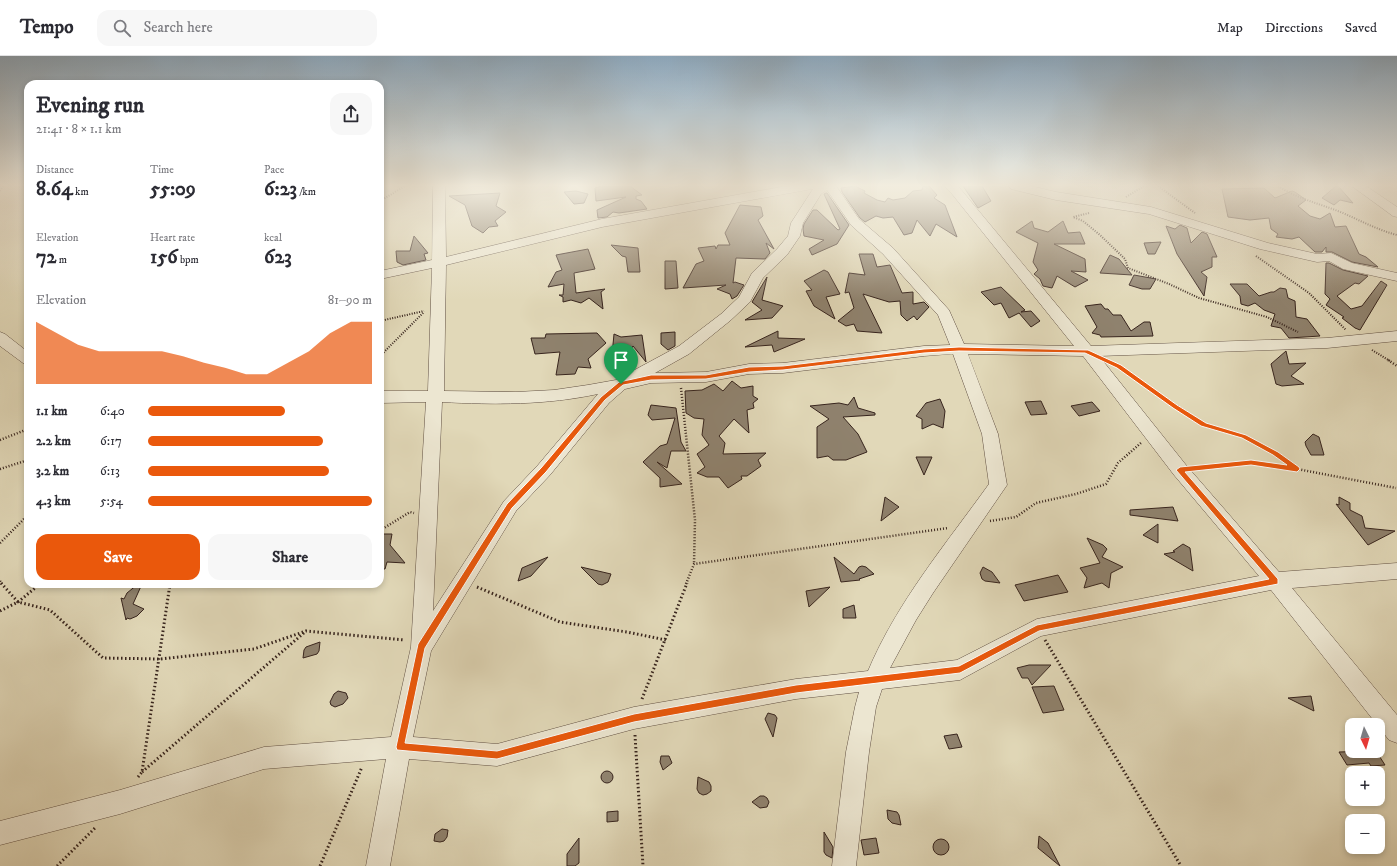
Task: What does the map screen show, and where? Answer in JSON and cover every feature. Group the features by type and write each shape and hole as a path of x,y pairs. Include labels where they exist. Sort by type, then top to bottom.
{"street":[{"path":"378,866 421,643 433,407 436,396 440,263 439,224"},
{"path":"384,275 440,263 599,224"},
{"path":"421,643 463,581 510,506 544,470 603,399 621,384 684,350 726,317 745,299 757,276 782,252 794,236 797,224"},
{"path":"844,866 855,768 867,699 890,647 926,586 971,525 998,485 990,434 959,349 944,313 888,251 857,224"},
{"path":"983,224 1180,470 1275,581 1397,732"},
{"path":"1193,224 1265,246 1317,258 1331,257 1348,266 1397,277"},
{"path":"384,397 535,397 588,391 651,378 706,377 749,370 783,368 924,351 959,349 1086,351 1320,343 1397,336"},
{"path":"0,337 24,356"},
{"path":"0,833 120,802 264,758 400,747 497,755 634,718 796,689 960,670 1037,628 1275,581 1397,571"}],"path":[{"path":"1085,224 1126,259 1128,268 1169,284 1199,298 1267,317 1320,343"},
{"path":"1366,224 1383,232 1397,235"},
{"path":"1252,253 1309,294 1356,340 1397,366"},
{"path":"384,320 426,310 384,352"},
{"path":"1112,364 1204,424 1244,436 1276,453 1297,469"},
{"path":"643,866 634,718 666,640 694,564 695,520 680,378"},
{"path":"0,440 24,431"},
{"path":"694,564 971,525 1016,517 1036,503 1076,494 1106,484 1118,463 1151,433"},
{"path":"0,469 24,461"},
{"path":"1180,470 1251,463 1297,469 1396,488"},
{"path":"384,528 410,512 420,516 428,516"},
{"path":"0,543 24,519"},
{"path":"0,581 18,602 50,610 103,658 160,659 254,649 306,631 421,643"},
{"path":"463,581 560,622 627,632 666,640"},
{"path":"0,611 18,602 35,588"},
{"path":"142,772 169,588"},
{"path":"1037,628 1058,660 1181,866"},
{"path":"138,778 142,772 306,631"},
{"path":"320,866 369,750"},
{"path":"57,866 99,823"}],"building":[{"path":"471,224 497,224 498,226 489,227 483,233 472,226"},
{"path":"730,224 760,224 774,249 766,243 770,253 765,259 736,258 733,283 735,282 744,285 737,296 732,299 730,294 717,289 726,285 683,288 696,264 704,261 698,248 715,246 716,249 718,245 730,245 725,233"},
{"path":"804,224 831,224 838,230 840,229 838,224 849,225 837,244 812,255 809,249 824,240 804,236"},
{"path":"897,224 916,224 912,233 904,235"},
{"path":"920,224 952,224 957,237 936,224 930,236"},
{"path":"1028,224 1033,224 1034,228 1048,232 1059,224 1064,224 1068,233 1080,232 1085,244 1054,244 1085,259 1086,272 1071,271 1088,280 1075,287 1057,276 1052,288 1043,286 1040,279 1034,274 1038,270 1033,262 1038,243 1016,232"},
{"path":"1270,224 1334,224 1335,227 1346,226 1359,254 1366,257 1378,267 1352,262 1332,252 1326,252 1326,247 1322,252 1315,252 1299,237 1292,239 1276,237 1278,234 1271,229"},
{"path":"1180,225 1187,228 1191,243 1202,232 1207,234 1217,257 1212,257 1212,267 1201,272 1207,277 1204,296 1177,254 1166,226 1175,229"},
{"path":"414,236 428,253 424,254 426,260 403,265 397,262 396,251 410,251"},
{"path":"1161,242 1155,254 1148,254 1144,243"},
{"path":"611,245 638,248 640,272 628,272 626,257 622,256"},
{"path":"588,249 595,269 574,273 576,293 605,289 601,292 603,309 589,298 581,303 571,300 563,302 563,297 559,295 563,295 564,284 548,287 556,272 562,270 556,255"},
{"path":"859,254 873,254 877,267 890,265 902,293 913,292 913,304 924,302 929,307 917,320 914,316 907,321 901,315 900,301 889,302 863,294 882,333 857,331 854,324 846,326 838,321 854,308 849,292 845,293 849,273 865,275"},
{"path":"1110,255 1119,259 1132,275 1100,273"},
{"path":"665,261 676,261 678,288 665,289"},
{"path":"1326,263 1343,270 1368,276 1359,284 1355,283 1337,296 1351,309 1362,306 1381,281 1387,285 1360,330 1355,328 1342,318 1344,317 1326,305 1330,299 1325,294"},
{"path":"824,270 828,272 840,294 826,297 835,319 814,306 806,291 812,290 804,281"},
{"path":"1134,275 1156,279 1150,289 1142,289 1129,285"},
{"path":"767,277 762,300 783,306 772,318 745,320 762,310 752,302"},
{"path":"1230,284 1247,284 1259,296 1274,292 1280,288 1286,289 1288,298 1295,301 1296,317 1307,319 1320,336 1289,338 1281,328 1271,326 1275,314 1264,310 1255,303 1248,306 1241,304 1240,296"},
{"path":"1001,287 1025,310 1021,312 1031,311 1040,321 1031,327 1019,313 1009,318 1001,303 994,305 981,292"},
{"path":"1101,304 1113,315 1121,315 1131,331 1144,322 1150,322 1153,336 1101,337 1100,335 1092,333 1097,327 1085,306"},
{"path":"778,331 778,338 805,339 774,352 772,345 745,347"},
{"path":"675,332 675,346 668,350 661,344 661,333"},
{"path":"597,333 606,343 588,359 591,368 578,367 575,374 556,375 560,352 535,354 531,338 545,338 546,334"},
{"path":"614,334 621,337 642,335 646,362 633,346 625,359 612,355"},
{"path":"1286,351 1289,364 1306,363 1291,376 1304,384 1282,386 1276,384 1271,364"},
{"path":"732,381 741,388 753,386 753,396 758,399 753,403 754,408 747,410 749,433 734,419 719,436 725,443 723,454 766,453 758,460 761,466 747,476 741,476 742,479 728,488 719,477 707,477 697,473 705,467 697,454 709,445 702,435 704,419 694,418 686,413 685,391 702,390 714,384 723,391"},
{"path":"854,397 858,408 875,413 875,415 843,417 858,434 867,452 846,460 833,460 828,456 817,458 817,427 829,419 810,406 839,403 848,405"},
{"path":"940,399 945,411 943,428 933,424 922,429 922,419 916,416 926,403"},
{"path":"1041,401 1047,414 1031,415 1025,402"},
{"path":"1092,402 1100,411 1079,416 1071,406"},
{"path":"651,405 676,408 681,442 686,451 671,451 667,468 657,462 682,484 660,487 660,478 643,462 660,446 667,444 675,418 652,420 648,415"},
{"path":"1313,434 1319,437 1324,455 1311,455 1306,446 1305,442"},
{"path":"916,457 932,457 924,475"},
{"path":"885,497 899,507 881,521"},
{"path":"1339,497 1350,503 1350,510 1362,516 1365,528 1395,531 1368,545 1336,504 1339,505"},
{"path":"1173,507 1178,521 1130,515 1130,510"},
{"path":"1158,524 1158,543 1143,535"},
{"path":"384,534 392,534 390,545 405,563 387,562 385,569"},
{"path":"1087,538 1103,545 1107,549 1102,557 1123,567 1111,573 1109,588 1102,583 1084,588 1087,578 1080,568 1100,563"},
{"path":"1183,544 1190,548 1193,571 1164,554 1175,552 1173,551"},
{"path":"548,557 531,576 518,581 522,568"},
{"path":"834,557 854,574 859,567 862,566 866,567 874,574 859,579 860,580 841,582"},
{"path":"581,567 611,574 608,582 602,585 598,584"},
{"path":"983,567 992,572 1000,583 985,581 982,579 980,573"},
{"path":"1058,575 1068,592 1024,601 1015,585"},
{"path":"830,587 809,607 806,591"},
{"path":"133,588 140,588 133,604 144,609 137,616 130,619 127,618 126,620 121,598 124,599 127,593"},
{"path":"854,605 856,618 843,618 843,609"},
{"path":"320,642 319,651 317,654 303,658 306,647"},
{"path":"1029,665 1051,665 1032,685 1028,678 1022,678 1017,668"},
{"path":"1054,686 1064,710 1043,713 1032,687"},
{"path":"338,691 346,693 348,698 343,704 335,707 331,705 330,702 334,694"},
{"path":"1311,696 1314,711 1288,698"},
{"path":"768,713 775,715 777,718 773,737 765,719"},
{"path":"957,734 962,747 949,749 944,736"},
{"path":"1339,752 1345,752 1345,758 1380,758 1385,765 1371,766 1369,763 1347,765"},
{"path":"661,756 669,756 672,763 663,770 660,762"},
{"path":"605,771 609,771 613,777 609,783 605,783 601,779 601,775"},
{"path":"698,777 709,782 711,791 707,794 703,795 699,793 697,789"},
{"path":"760,796 767,798 769,802 767,807 760,808 752,802"},
{"path":"887,810 897,812 901,825 892,823 888,819"},
{"path":"618,811 618,821 607,822 607,812"},
{"path":"442,829 448,830 447,837 444,841 434,841 435,834"},
{"path":"824,832 833,847 832,858 824,852"},
{"path":"1039,836 1048,843 1060,866 1038,848"},
{"path":"579,838 579,863 575,866 567,866 567,854"},
{"path":"876,838 879,853 864,855 861,840"},
{"path":"941,839 947,841 949,847 947,853 941,855 935,853 933,847 935,841"}],"route":[{"path":"959,349 1086,351 1119,367 1175,407 1204,424 1244,436 1276,453 1297,469 1251,463 1180,470 1275,581 1037,628 960,670 796,689 634,718 497,755 400,747 421,647 510,506 544,470 603,399 621,384 651,378 706,377 732,372 783,368 924,351 959,349"}]}
